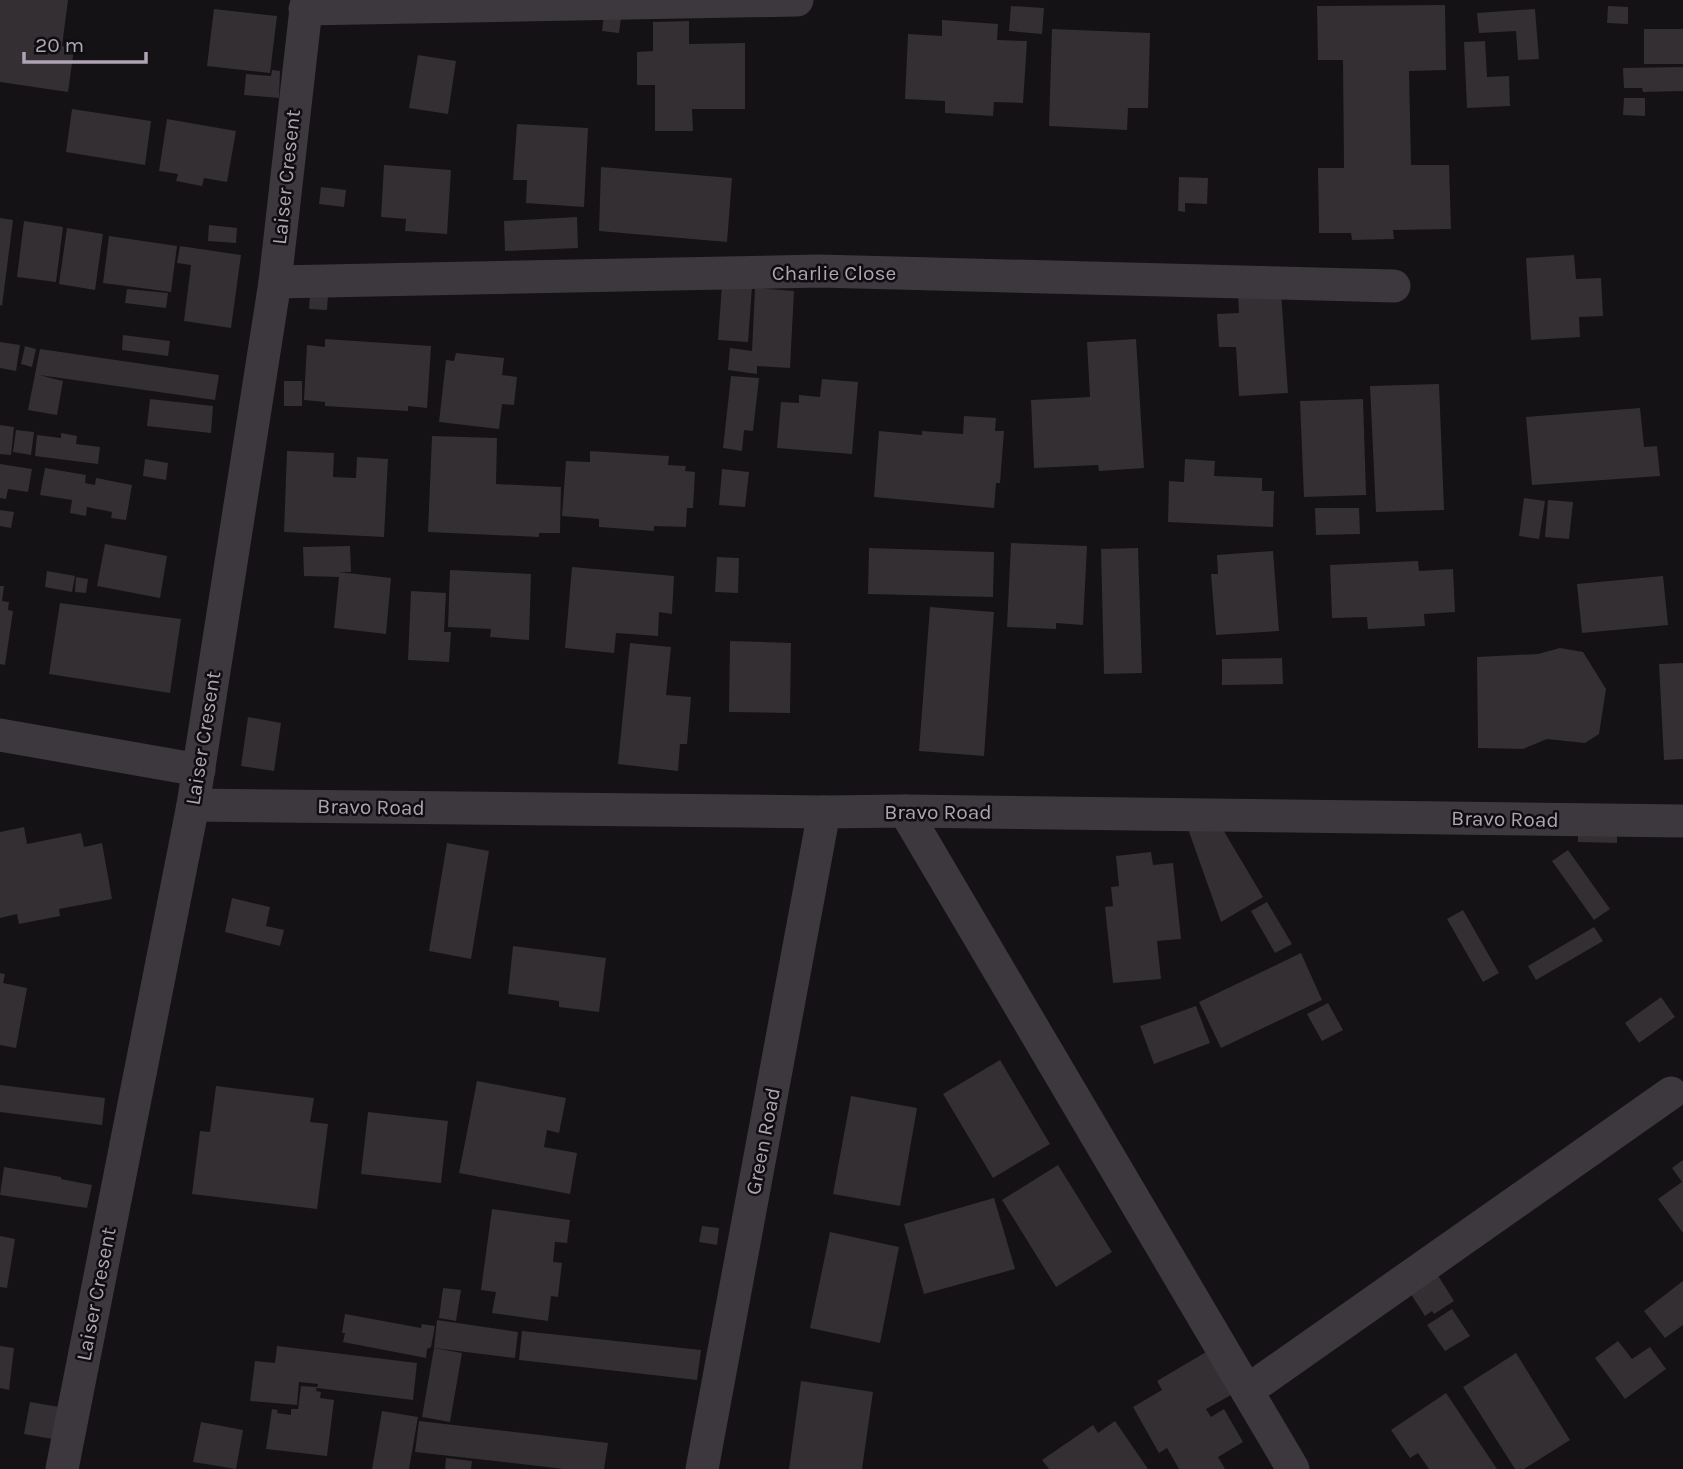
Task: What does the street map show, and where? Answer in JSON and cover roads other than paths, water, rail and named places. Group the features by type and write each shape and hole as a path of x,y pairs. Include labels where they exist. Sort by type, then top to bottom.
{"street":[{"path":"306,4 797,0"},
{"name":"Laiser Cresent","path":"62,1469 199,770 275,282 306,4"},
{"name":"Charlie Close","path":"275,282 820,271 1394,286"},
{"path":"0,735 199,770"},
{"name":"Bravo Road","path":"193,805 1683,821"},
{"path":"905,811 1293,1469"},
{"name":"Green Road","path":"702,1469 824,813"},
{"path":"1247,1391 1671,1093"}]}
